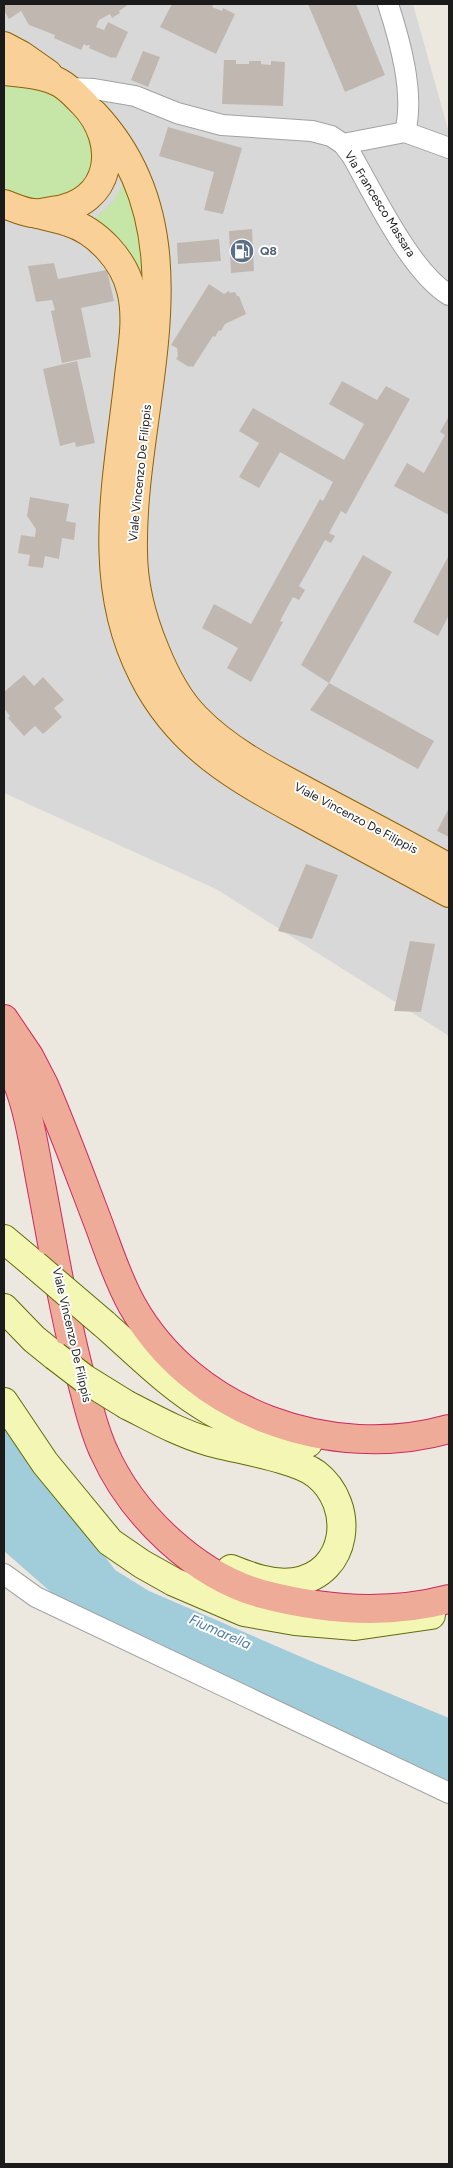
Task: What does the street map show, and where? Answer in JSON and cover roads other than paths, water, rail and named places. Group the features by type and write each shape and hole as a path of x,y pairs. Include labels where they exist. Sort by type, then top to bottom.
{"highway":[{"path":"4,1019 24,1048 44,1085 122,1286 146,1327 164,1350 181,1366 206,1387 227,1400 277,1424 301,1431 329,1437 376,1440 415,1437 449,1429"},
{"name":"Viale Vincenzo De Filippis","path":"4,1054 24,1106 74,1353 95,1429 114,1471 141,1509 171,1541 195,1562 215,1574 255,1592 301,1602 349,1608 390,1608 449,1599"}],"main road":[{"name":"Viale Vincenzo De Filippis","path":"4,46 21,55 63,85 94,114 119,144 137,180 148,212 156,265 156,317 134,510 133,552 134,571 145,622 162,666 183,702 197,719 239,754 449,868"},
{"name":"Viale Vincenzo De Filippis","path":"4,71 32,75 63,85"},
{"name":"Viale Vincenzo De Filippis","path":"33,213 63,210 74,206 90,196 96,189 105,169 106,150 104,137 94,114"},
{"name":"Viale Vincenzo De Filippis","path":"4,204 68,222 95,237 116,259 131,288 135,323 113,512 112,564 127,635 142,674 156,697 186,736 218,765 271,797 449,893"},
{"path":"4,1034 21,1061 35,1096 70,1278 91,1367 107,1427 125,1465 152,1502 183,1536 199,1549 231,1569 259,1580 294,1582 308,1579 321,1572 334,1558 340,1536 340,1511 332,1491 314,1472 295,1464 206,1441 178,1430 127,1404 85,1379 55,1356 34,1339 4,1308"},
{"path":"4,1239 187,1394 210,1410 233,1422 264,1433 320,1446 353,1449 406,1446 432,1441 449,1434"},
{"path":"4,1402 45,1463 110,1542 142,1564 174,1582 244,1612 296,1621 355,1626 402,1621 449,1610"}],"street":[{"path":"388,4 400,48 409,104 409,118 405,132"},
{"name":"Via Francesco Massara","path":"63,85 135,96 177,114 222,125 312,131 331,136 343,144 352,156 407,249 431,281 449,295"},
{"path":"343,144 405,132 449,148"},
{"path":"4,1574 36,1597 449,1793"}],"water":[{"name":"Fiumarella","path":"4,1422 115,1570 149,1591 449,1718 449,1781 178,1660 61,1601 4,1551"}],"place":[{"name":"Q8","path":"242,251"}]}
